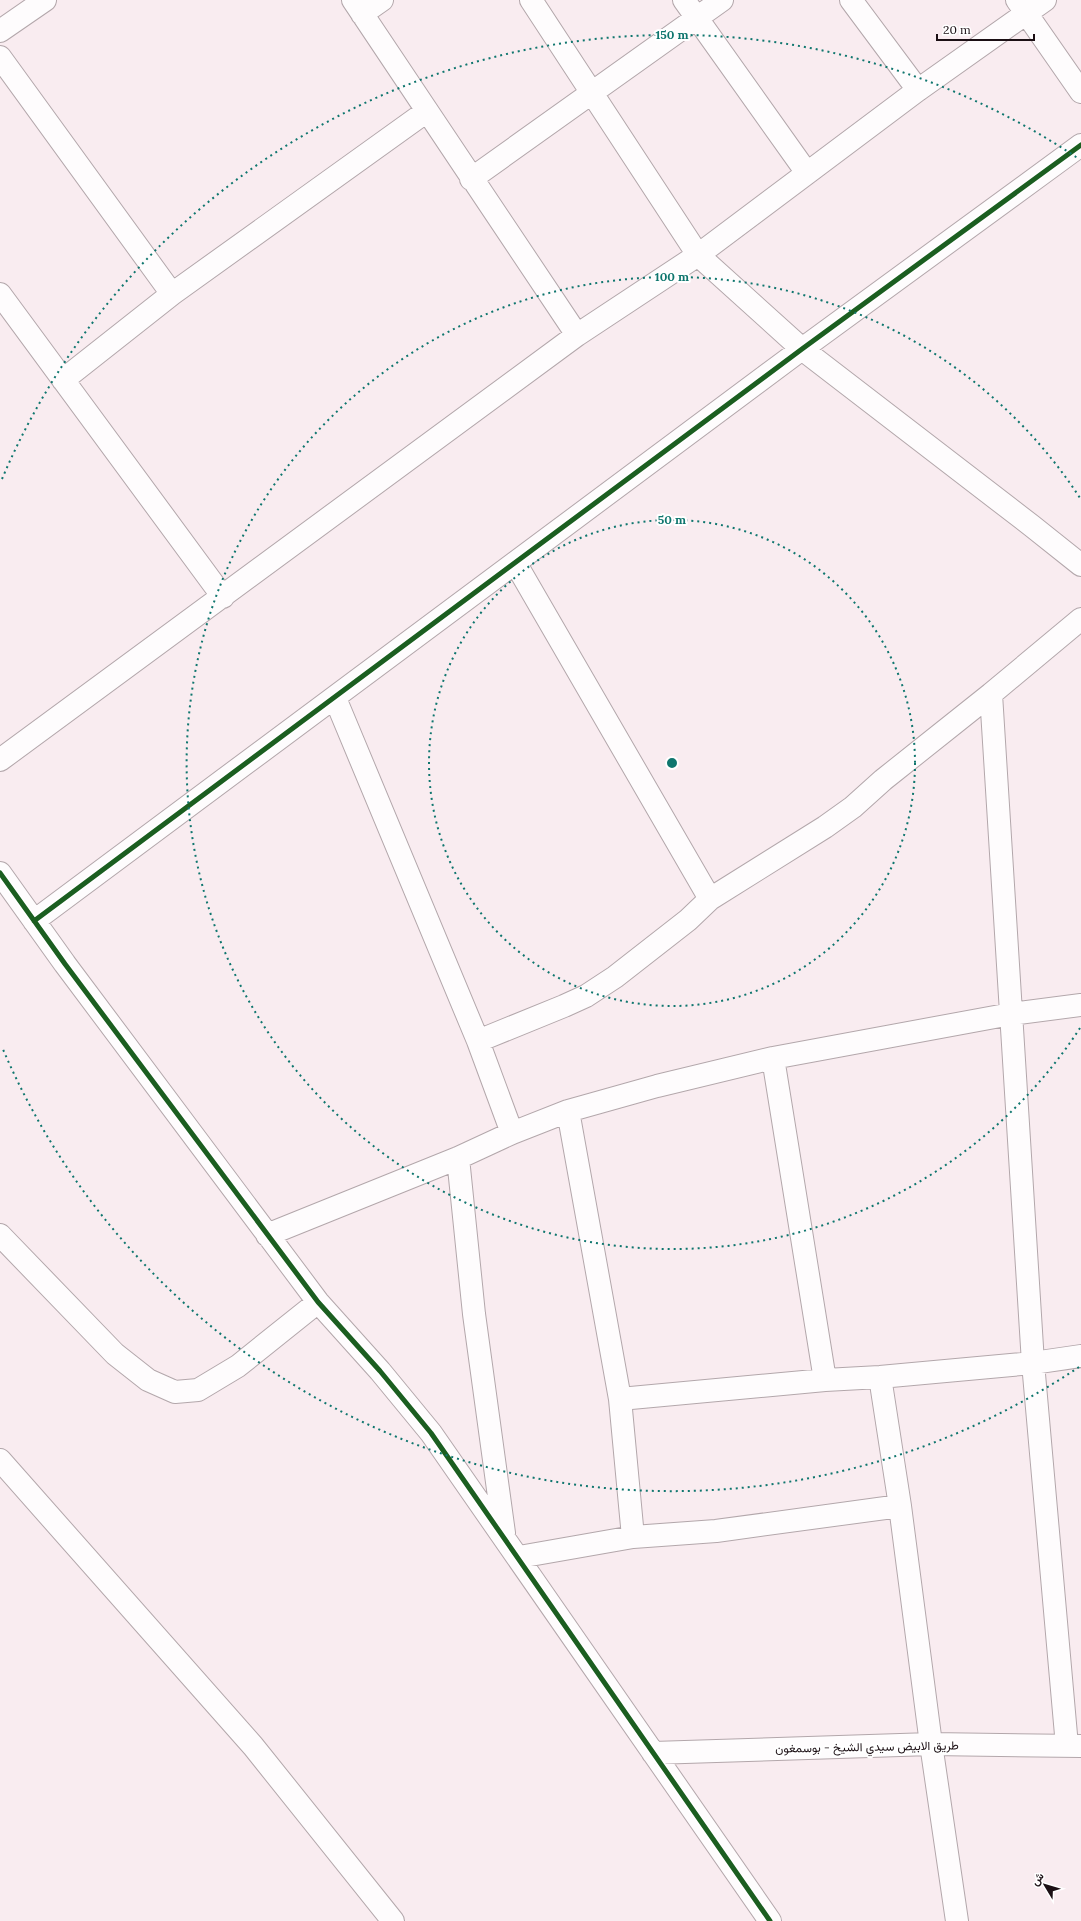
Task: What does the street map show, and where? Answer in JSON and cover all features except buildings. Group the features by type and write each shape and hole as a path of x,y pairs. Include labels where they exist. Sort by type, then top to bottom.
{"street":[{"path":"0,31 46,0"},
{"path":"382,0 357,7 577,336"},
{"path":"531,0 698,255 802,349 1081,565"},
{"path":"684,0 807,173"},
{"path":"471,179 722,0"},
{"path":"851,0 918,90"},
{"path":"0,760 577,336 698,255 918,90 1022,7 1045,0"},
{"path":"1022,7 1081,92"},
{"path":"0,57 172,294"},
{"path":"63,380 172,294 427,111"},
{"path":"34,921 516,564 802,349 1081,145"},
{"path":"0,294 223,597"},
{"path":"516,564 710,899"},
{"path":"478,1041 586,996 651,949 688,920 710,899 853,807 883,780 991,694 1081,619"},
{"path":"991,694 1033,1363 1074,1746"},
{"path":"336,698 478,1041 512,1134"},
{"path":"0,873 34,921 318,1302 380,1371 431,1433 519,1557 770,1921"},
{"path":"268,1235 458,1158 568,1111 657,1086 773,1058 1011,1014 1081,1005"},
{"path":"773,1058 825,1380"},
{"path":"568,1111 620,1399 633,1537"},
{"path":"458,1158 474,1314 504,1536"},
{"path":"0,1235 115,1354 148,1380 176,1392 198,1390 238,1366 318,1302"},
{"path":"620,1399 825,1380 880,1378 1033,1363 1081,1356"},
{"path":"880,1378 900,1506 931,1744 957,1921"},
{"path":"0,1460 253,1746 393,1921"},
{"path":"519,1557 633,1537 716,1531 900,1506"},
{"name":"طريق الابيض سيدي الشيخ - بوسمغون","path":"653,1753 931,1744 1074,1746"}],"cycle path":[{"path":"34,921 802,349 1081,145"},
{"path":"0,873 65,964 318,1302 380,1371 431,1433 770,1921"}]}
